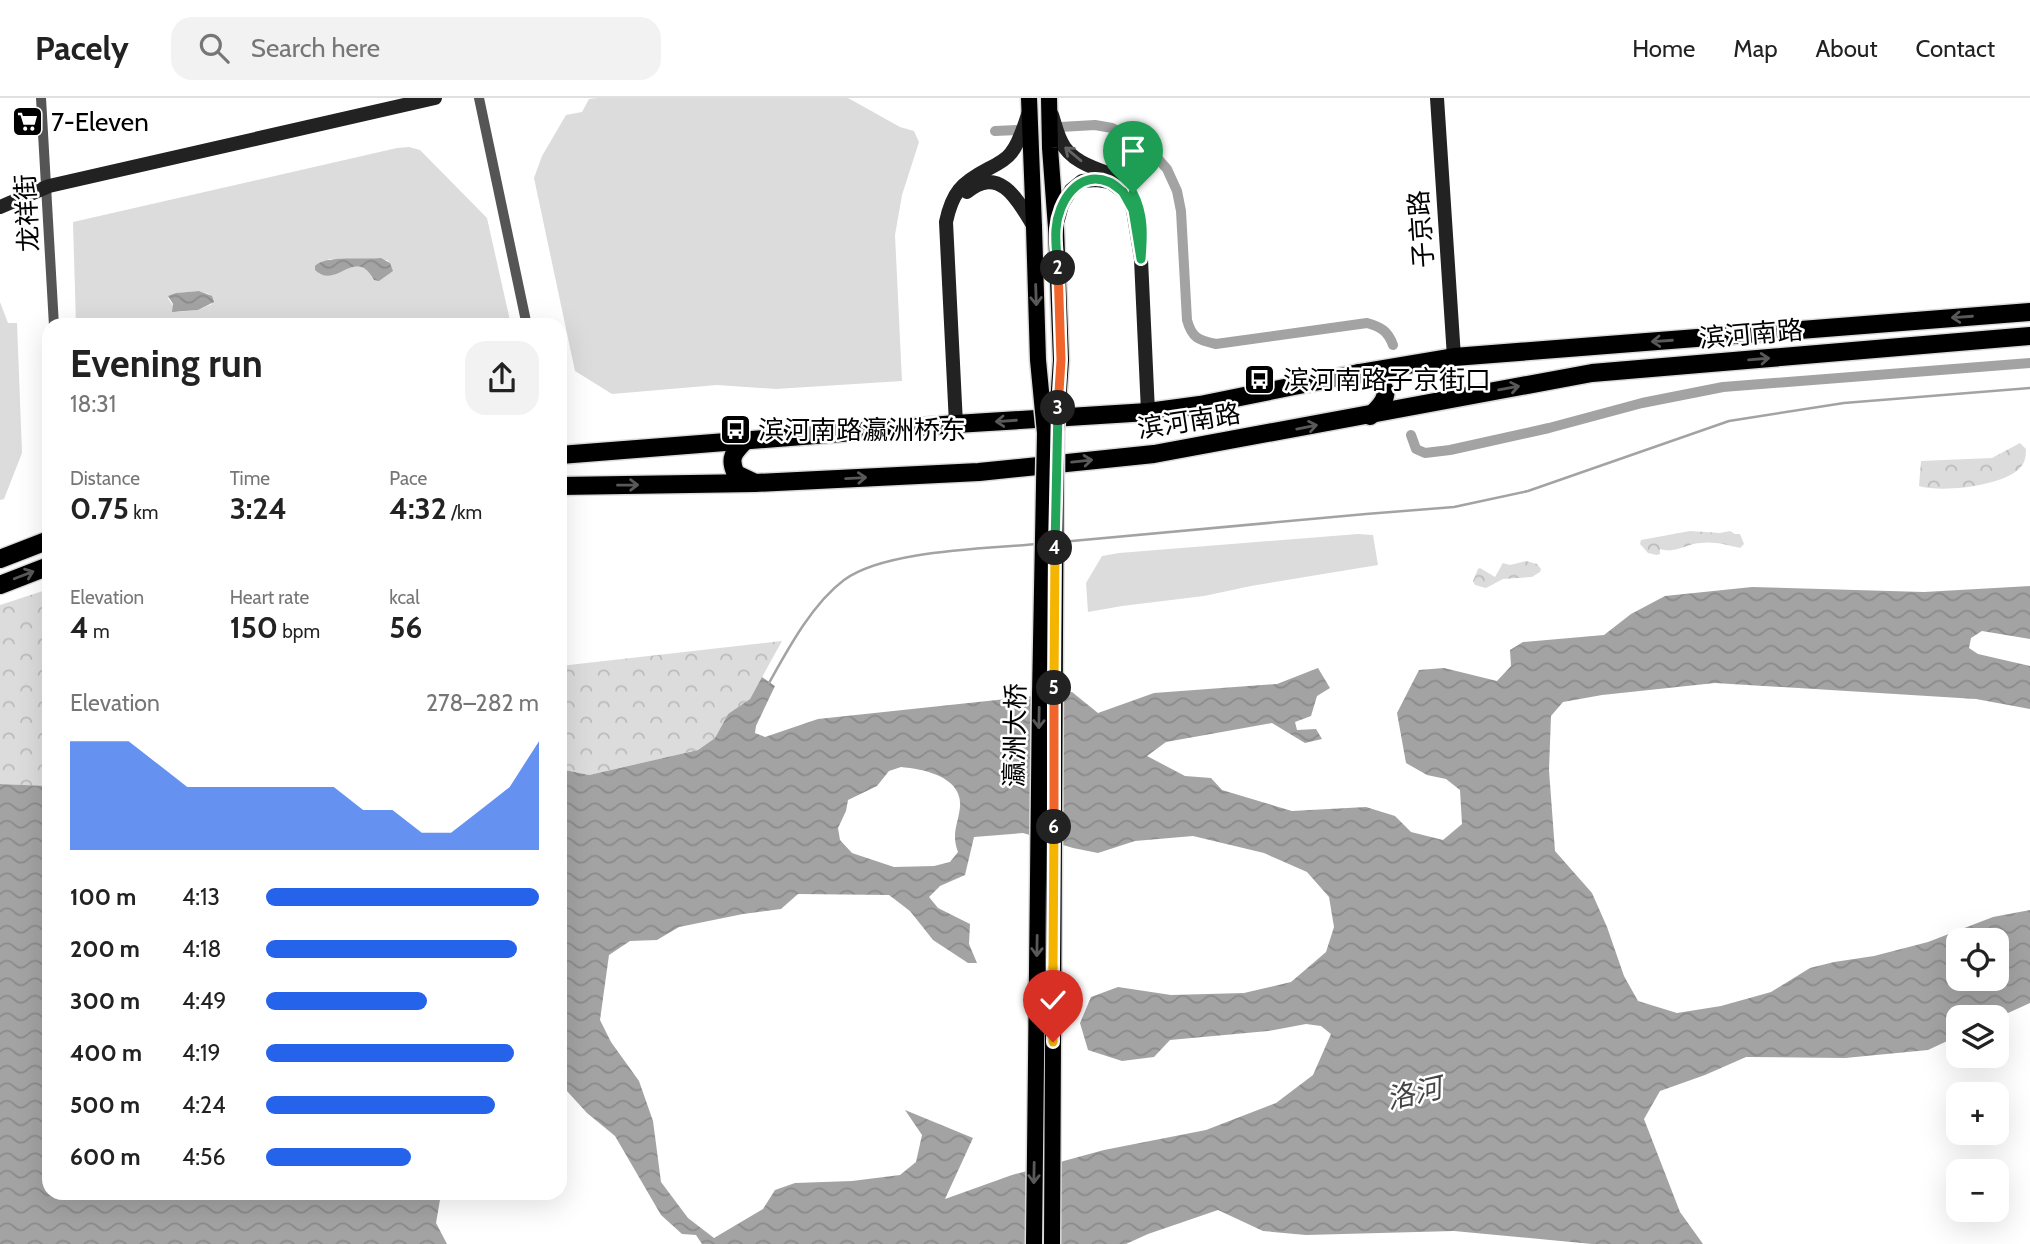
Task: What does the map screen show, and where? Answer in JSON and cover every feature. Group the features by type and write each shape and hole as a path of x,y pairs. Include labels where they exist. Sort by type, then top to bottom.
{"highway":[{"name":"滨河南路","path":"567,454 1148,412 1200,405 1454,357 2030,312"},
{"name":"滨河南路","path":"567,485 755,483 979,472 1154,454 1592,373 2030,337"},
{"path":"1359,373 1380,382 1385,389 1380,407 1370,415"},
{"path":"747,440 733,456 731,464 736,474 755,483"},
{"path":"0,559 42,543"},
{"path":"0,585 42,569"}],"main road":[{"name":"瀛洲大桥","path":"1050,103 1061,360 1056,432 1052,1244"},
{"name":"瀛洲大桥","path":"1029,105 1038,360 1045,433 1034,1244"}],"street":[{"name":"龙祥街","path":"41,98 54,318"},
{"path":"0,199 46,183 404,98"},
{"path":"0,207 46,183 435,98"},
{"path":"479,98 525,318"},
{"name":"子京路","path":"1437,98 1454,357"},
{"path":"1050,103 1062,144 1073,156 1117,177 1125,182 1133,193 1142,215 1141,259"},
{"path":"956,424 946,222 950,204 958,189 970,179 1011,154 1029,105"},
{"path":"1056,228 1062,205 1071,190 1082,181 1110,182 1125,193 1133,210 1141,259 1148,412"},
{"path":"948,248 954,213 959,201 968,190 978,184 991,182 1014,194 1034,227"}],"green space":[{"path":"848,98 900,127 914,131 919,142 902,195 895,235 902,381 776,389 717,385 612,394 575,371 567,333 567,318 564,318 534,178 542,156 566,115 582,112 589,99"},
{"path":"409,147 420,150 487,218 509,318 76,318 73,222","holes":["329,259 387,260 390,263 373,278 362,266 334,274 318,273","199,291 209,294 212,304 198,310 177,312 168,298 176,293"]},
{"path":"0,302 8,323 17,323 22,453 4,499 0,500"},
{"path":"2020,443 2026,449 2023,464 1999,480 1956,488 1919,486 1921,461 1992,458"},
{"path":"1690,531 1730,531 1740,534 1744,544 1740,548 1700,543 1676,550 1660,549 1660,554 1657,555 1648,553 1640,544 1641,540"},
{"path":"1358,534 1373,535 1378,565 1204,596 1088,612 1086,583 1102,556"},
{"path":"1526,561 1537,564 1540,572 1532,577 1503,579 1486,588 1475,585 1473,581 1480,568 1495,577 1503,563 1510,565"},
{"path":"42,591 42,786 0,784 0,605"},
{"path":"782,641 750,699 728,714 715,738 698,750 589,775 567,770 567,665"}],"water":[{"path":"381,258 390,263 393,271 379,281 374,280 367,270 360,267 331,276 315,270 315,266 327,260"},
{"path":"199,291 212,296 214,302 198,310 172,312 173,304 168,296"},
{"name":"洛河","path":"2030,586 2030,639 1982,631 1971,638 1969,648 1978,654 2030,666 2030,709 1976,699 1715,683 1602,695 1563,702 1551,716 1549,770 1555,851 1592,893 1624,976 1638,1001 1677,1013 1721,1006 1771,992 1810,968 1874,956 1946,935 1946,991 2009,991 2009,928 1964,928 1993,917 2030,910 2030,1003 2009,1013 2009,1005 1946,1005 1946,1042 1928,1050 1845,1058 1746,1057 1660,1091 1644,1119 1680,1212 1703,1244 1592,1244 1454,1231 1306,1235 1263,1231 1218,1210 1126,1244 702,1244 696,1235 682,1234 661,1215 615,1136 587,1113 567,1091 567,770 589,775 698,750 715,738 728,714 750,699 762,677 775,686 756,726 755,733 765,737 818,719 1072,692 1098,713 1154,693 1277,684 1318,668 1330,688 1317,696 1311,716 1295,722 1297,730 1316,729 1322,739 1305,743 1272,723 1166,742 1147,756 1185,776 1211,778 1222,790 1292,811 1366,807 1395,816 1411,832 1443,840 1462,824 1460,790 1446,779 1427,775 1406,763 1397,713 1419,670 1444,668 1497,681 1511,666 1510,650 1523,642 1604,635 1631,614 1665,596 1752,587 1924,592","holes":["901,767 931,773 949,782 959,797 955,834 958,852 950,862 934,866 894,867 852,853 840,840 838,828 848,800 877,786 889,771","1023,833 1098,853 1135,841 1193,836 1264,853 1307,872 1329,897 1334,927 1326,952 1291,982 1244,993 1171,995 1118,987 1091,997 1080,1023 1088,1050 1122,1061 1154,1057 1170,1040 1268,1031 1306,1024 1321,1026 1331,1034 1313,1075 1276,1103 1206,1130 1104,1150 1012,1175 945,1199 973,1138 905,1110 922,1135 916,1162 900,1175 852,1181 795,1183 775,1190 763,1209 714,1238 688,1218 661,1182 653,1121 639,1081 611,1042 600,1020 609,955 630,941 657,940 679,927 781,909 798,894 889,895 910,911 933,940 968,963 977,963 969,944 970,924 938,908 929,897 940,886 965,875 974,837"]},
{"path":"0,784 42,786 42,1200 440,1200 436,1223 447,1244 0,1244"}],"waterway":[{"path":"1060,127 1095,125 1112,128 1133,138 1152,152 1167,169 1177,191 1181,211 1187,320 1191,331 1197,337 1216,344 1367,323 1383,330 1393,345"},
{"path":"995,131 1017,130"},
{"path":"1411,435 1416,449 1425,453 1450,450 1549,428 1642,403 1723,387 2030,363"},
{"path":"1061,542 1454,507 1528,491 1729,421 1844,403 2030,388"},
{"path":"769,683 821,601 844,580 862,570 910,557 1037,544"}],"place":[{"name":"7-Eleven","path":"28,122"},
{"name":"滨河南路子京街口","path":"1260,380"},
{"name":"滨河南路瀛洲桥东","path":"735,430"}],"route":[{"path":"1053,1042 1056,432 1061,360 1056,228 1062,205 1071,190 1082,181 1110,182 1125,193 1133,210 1141,259 1142,215 1133,193"}]}
